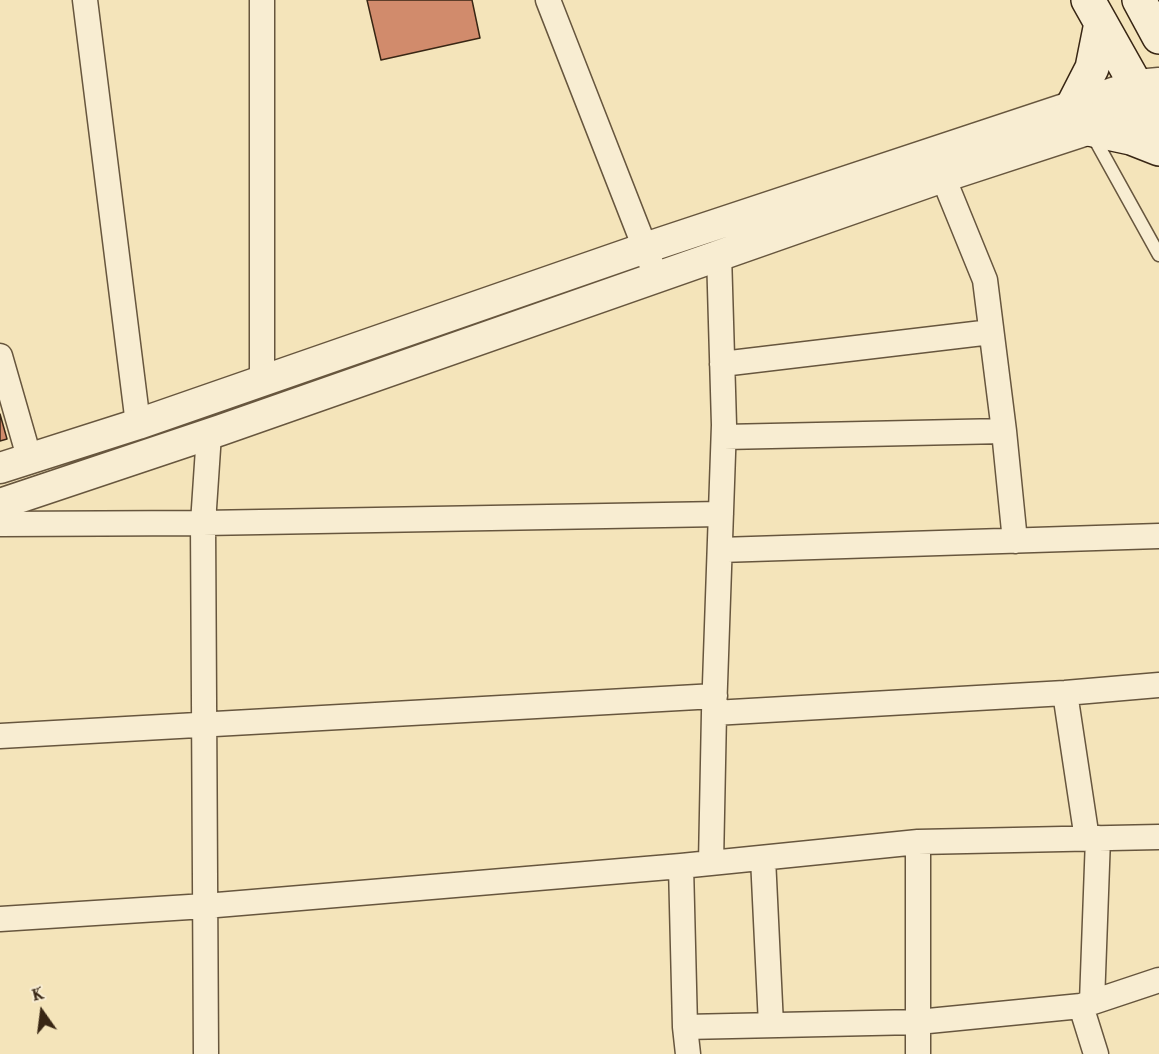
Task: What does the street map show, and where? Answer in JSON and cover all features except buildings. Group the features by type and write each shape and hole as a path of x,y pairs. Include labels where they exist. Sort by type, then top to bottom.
{"main road":[{"path":"1139,0 1159,37"},
{"path":"1095,11 1152,103"},
{"path":"1095,11 1092,68 1080,118 1159,149"}],"street":[{"path":"85,0 138,424"},
{"path":"262,0 262,380"},
{"path":"548,0 656,276"},
{"path":"0,468 138,424 645,248 1080,118 1152,103"},
{"path":"0,504 209,434 943,177 1080,118"},
{"path":"943,177 985,280 1015,541"},
{"path":"711,863 714,704 724,437 718,254"},
{"path":"722,364 991,333"},
{"path":"0,356 29,458"},
{"path":"724,437 1004,431"},
{"path":"206,1054 203,523 209,434"},
{"path":"0,524 203,523 721,514"},
{"path":"720,550 1159,536"},
{"path":"0,736 205,724 1065,693 1159,685"},
{"path":"1065,693 1092,838 1087,1004 1096,1054"},
{"path":"0,919 205,906 681,866 918,842 1159,837"},
{"path":"918,842 918,1054"},
{"path":"763,858 771,1025"},
{"path":"681,866 688,1054"},
{"path":"686,1027 918,1022 1087,1004 1159,980"}],"lane":[{"path":"1080,118 1159,255"}]}
